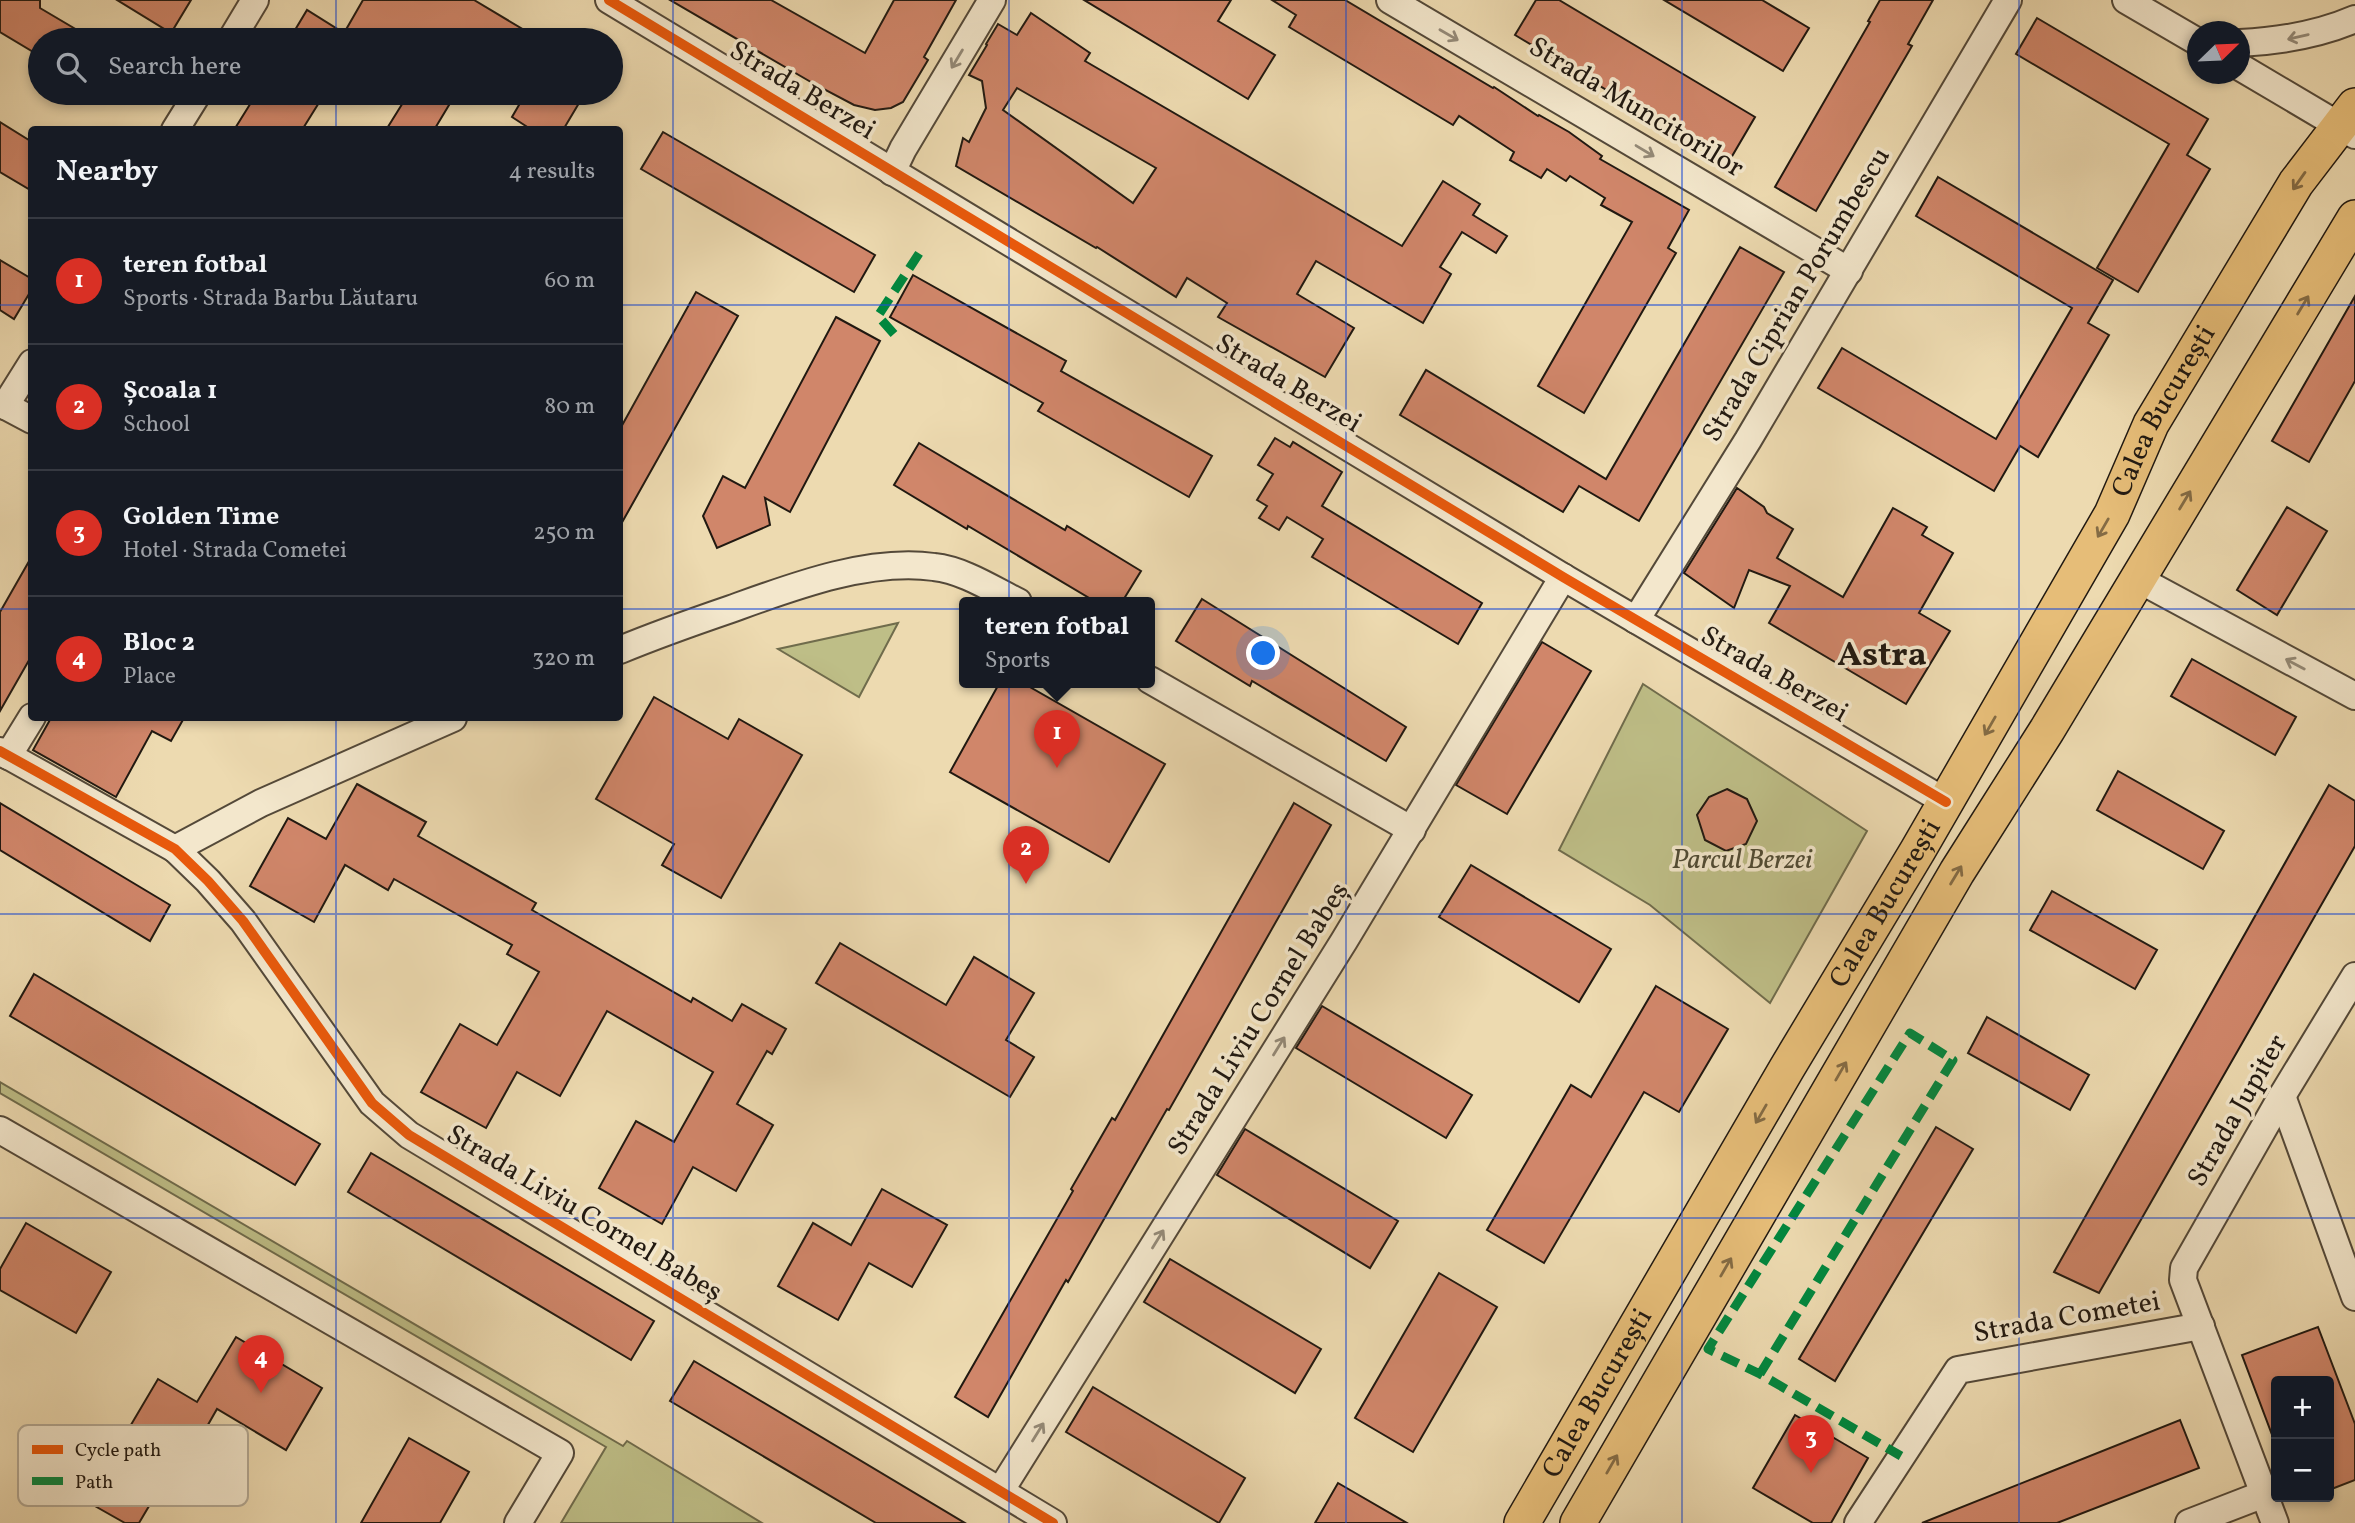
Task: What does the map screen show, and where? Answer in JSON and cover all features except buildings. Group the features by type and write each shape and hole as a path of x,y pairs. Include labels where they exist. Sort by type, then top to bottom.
{"main road":[{"name":"Calea București","path":"1522,1523 2112,514 2151,425 2297,183 2350,122"},
{"name":"Calea București","path":"1578,1523 1957,872 2047,730 2355,218"}],"street":[{"path":"238,28 256,0"},
{"name":"Strada Berzei","path":"609,0 1636,620 1946,802"},
{"path":"892,172 992,0"},
{"name":"Strada Muncitorilor","path":"1391,0 1849,271"},
{"name":"Strada Ciprian Porumbescu","path":"1636,620 1748,440 2008,0"},
{"path":"2126,0 2187,34"},
{"path":"2250,42 2281,41 2355,19"},
{"path":"2250,72 2350,122"},
{"path":"178,126 191,105"},
{"path":"28,369 2,405 28,418"},
{"path":"623,649 802,584 825,577 894,566 936,567 975,580 1008,597"},
{"name":"Strada Liviu Cornel Babeș","path":"1001,1490 1412,830 1563,576"},
{"path":"2138,579 2355,696"},
{"path":"1155,683 1412,830"},
{"path":"4,754 29,721"},
{"path":"175,849 261,803 446,721"},
{"name":"Strada Liviu Cornel Babeș","path":"4,754 175,849 243,921 372,1103 409,1135 1054,1523"},
{"name":"Strada Jupiter","path":"2201,1326 2183,1280 2184,1268 2282,1096 2355,976"},
{"path":"2282,1096 2355,1297"},
{"path":"0,1130 560,1453 518,1523"},
{"path":"2201,1326 2275,1523"},
{"name":"Strada Cometei","path":"1858,1523 1958,1370 2201,1326"},
{"path":"2189,1523 2264,1494"}],"green space":[{"path":"898,623 859,697 778,649"},
{"name":"Parcul Berzei","path":"1643,684 1867,831 1770,1003 1650,905 1559,850"},
{"path":"0,1082 623,1446 627,1441 762,1523 561,1523 606,1447 0,1093"}],"marked path":[{"path":"894,334 878,316 920,252"},
{"path":"1760,1374 1953,1060 1910,1033 1708,1349 1760,1374 1901,1456"}],"cycle path":[{"path":"609,0 1563,577 1946,802"},
{"path":"0,751 175,849 243,921 372,1103 409,1135 1053,1523"}],"place":[{"name":"teren fotbal","path":"1057,768"},
{"name":"Școala 1","path":"1026,884"},
{"name":"Bloc 2","path":"261,1393"},
{"name":"Golden Time","path":"1811,1473"}],"district":[{"name":"Astra","path":"1882,656"}]}
